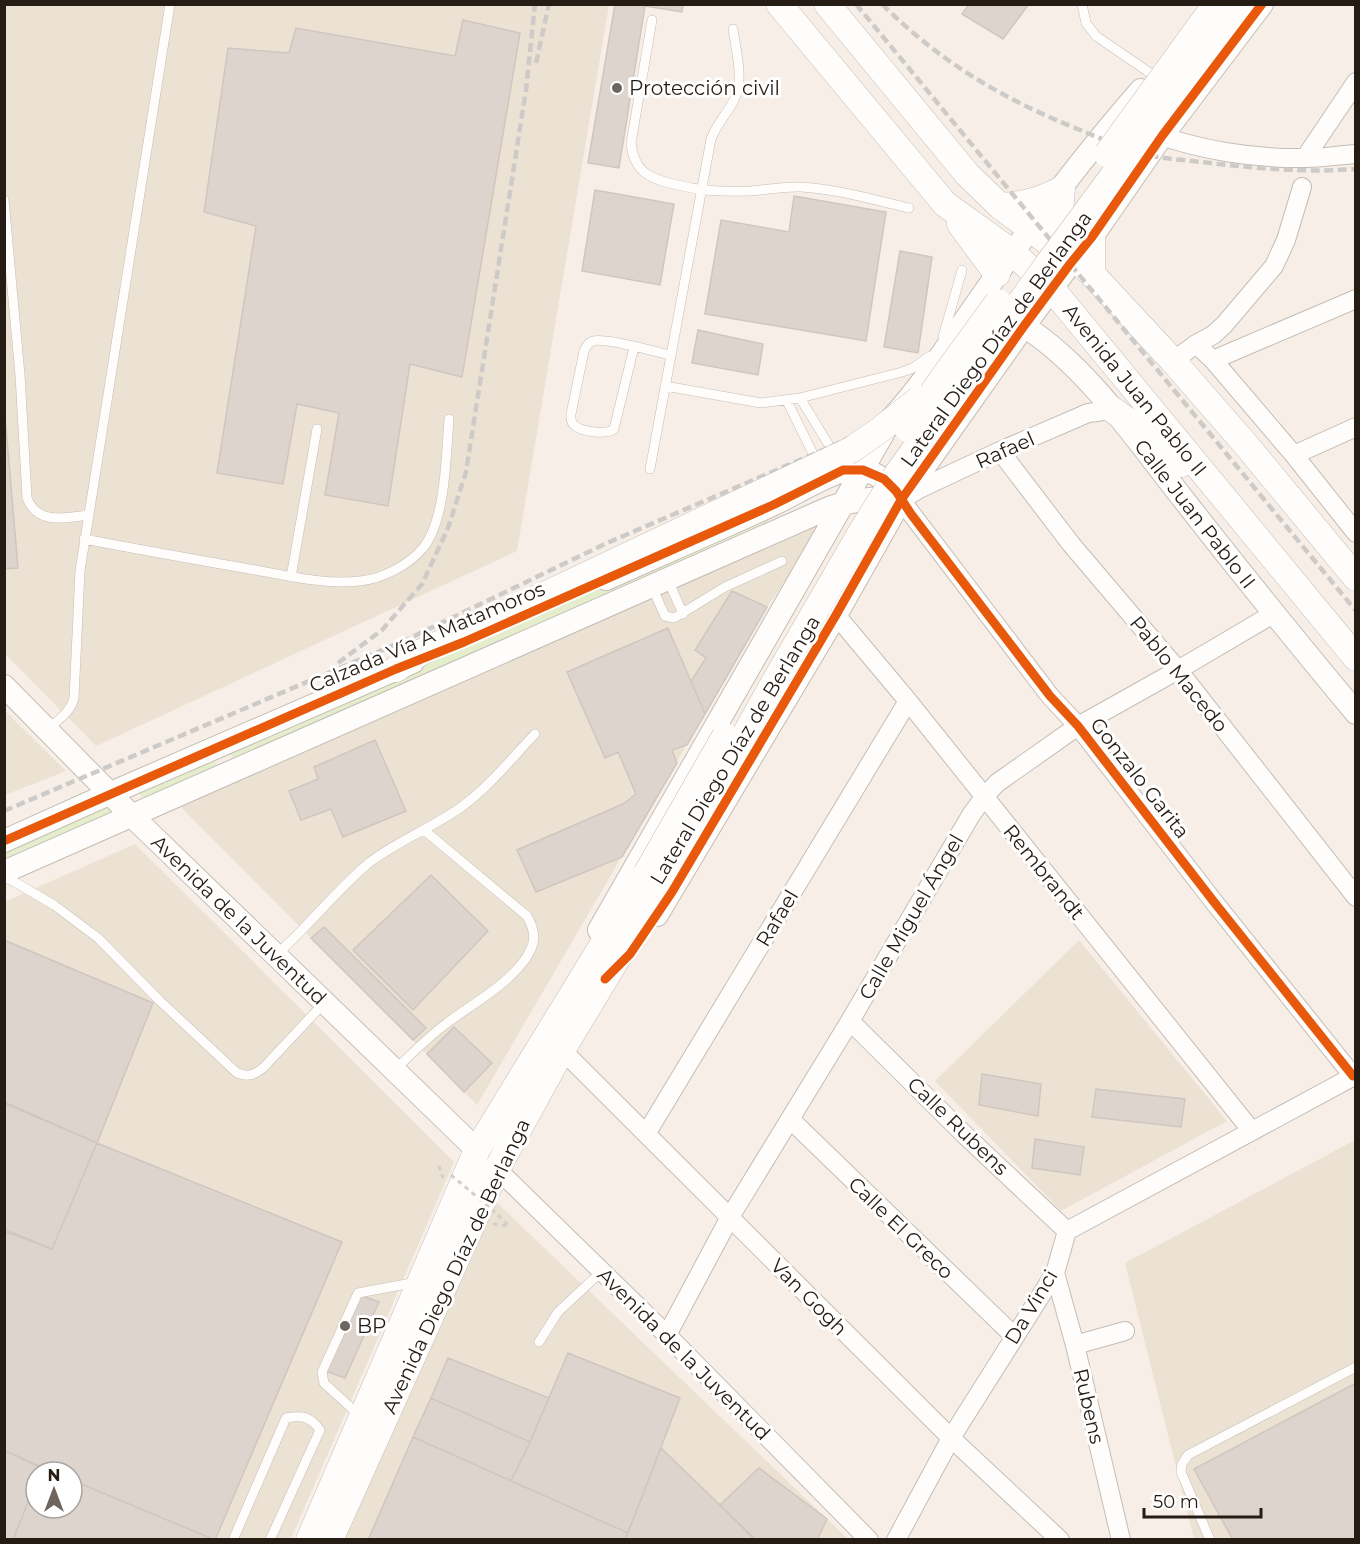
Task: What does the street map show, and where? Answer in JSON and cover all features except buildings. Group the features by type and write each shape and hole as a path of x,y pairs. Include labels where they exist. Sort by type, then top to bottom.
{"main road":[{"name":"Avenida Juan Pablo II","path":"779,4 945,204 1013,253 1052,289 1356,658"},
{"name":"Avenida Juan Pablo II","path":"827,4 967,174 1000,206 1075,260 1173,361 1356,578"},
{"name":"Avenida Diego Díaz de Berlanga","path":"654,880 843,529 942,379 1216,4"},
{"name":"Avenida Diego Díaz de Berlanga","path":"309,1539 477,1150 597,972 772,686 897,474 1050,261 1240,4"},
{"path":"1000,206 1033,202 1062,189 1075,260"},
{"path":"945,204 997,274"},
{"path":"1052,289 1092,237"},
{"path":"396,669 427,649 851,450 880,430 942,379"},
{"path":"1113,410 1153,439 1191,473 1213,485"},
{"name":"Avenida Diego Díaz de Berlanga","path":"330,1539 497,1169 562,1050 597,972"}],"street":[{"name":"Lateral Diego Díaz de Berlanga","path":"597,972 598,933 604,920 843,504 847,464 892,418 943,352 1031,228 1149,80 1204,4"},
{"name":"Lateral Diego Díaz de Berlanga","path":"1092,237 1162,136 1262,4"},
{"path":"1149,80 1143,100 1146,113 1153,118 1164,119 1188,104"},
{"path":"1305,158 1356,82"},
{"path":"1116,119 1162,136 1220,150 1271,157 1305,158 1356,154"},
{"path":"1173,361 1213,335 1224,325 1274,266 1286,240 1302,187"},
{"name":"Lateral Diego Díaz de Berlanga","path":"597,972 630,954 672,892 836,615 864,563 891,499 942,443 977,376 1016,320 1052,289"},
{"path":"1213,360 1356,299"},
{"name":"Calle Juan Pablo II","path":"1016,320 1051,343 1113,410 1273,614 1356,712"},
{"path":"1196,344 1213,360 1294,455 1356,532"},
{"name":"Rafael","path":"891,499 919,489 1088,413 1113,410"},
{"path":"892,418 922,430 942,443"},
{"path":"1294,455 1356,427"},
{"name":"Pablo Macedo","path":"1000,451 1071,544 1178,670 1356,897"},
{"path":"4,872 233,773 784,528 843,504 891,499 896,491 884,479 847,464"},
{"name":"Calzada Vía A Matamoros","path":"4,841 396,669 464,642 773,505 847,464"},
{"name":"Gonzalo Garita","path":"891,499 1050,696 1078,726 1214,902 1354,1075"},
{"path":"820,543 836,540 851,544 858,550 864,563"},
{"name":"Calle Miguel Ángel","path":"667,1335 730,1217 850,1021 971,815 984,797 1010,773 1078,726 1273,614"},
{"name":"Rembrandt","path":"836,615 908,701 1251,1130"},
{"name":"Avenida de la Juventud","path":"4,686 132,816 477,1150"},
{"name":"Rafael","path":"646,1134 908,701"},
{"path":"217,747 218,760 233,773"},
{"name":"Calle Rubens","path":"850,1021 1067,1231"},
{"name":"Van Gogh","path":"562,1050 951,1438 1060,1539"},
{"path":"1067,1231 1354,1075"},
{"name":"Calle El Greco","path":"790,1119 1014,1336"},
{"name":"Avenida de la Juventud","path":"497,1169 667,1335 869,1539"},
{"name":"Da Vinci","path":"896,1539 951,1438 1055,1273 1067,1231"},
{"name":"Rubens","path":"1055,1273 1075,1345 1120,1539"},
{"path":"1075,1345 1125,1331"}],"lane":[{"path":"48,729 67,712 74,698 80,571 84,538 170,4"},
{"path":"1082,4 1086,23 1096,36 1149,80"},
{"path":"652,20 633,132 632,156 640,169 657,180 702,191 748,191 801,187 909,208"},
{"path":"650,469 711,139 739,88 734,29"},
{"path":"4,200 20,375 27,498 35,512 46,517 59,519 88,515"},
{"path":"664,386 746,402 787,401 902,372 924,362 940,344 962,270"},
{"path":"982,295 1016,320"},
{"path":"1016,302 1016,320"},
{"path":"634,347 614,429 604,434 577,427 573,423 571,414 586,345 591,341 598,340 634,347 670,355"},
{"path":"939,410 977,376 943,352"},
{"path":"801,398 847,464"},
{"path":"787,401 816,460"},
{"path":"84,538 291,577 360,581 386,574 413,558 424,547 436,523 443,487 449,419"},
{"path":"291,577 317,429"},
{"path":"784,528 773,505 792,472 816,460 847,464"},
{"path":"660,584 665,616 671,619 683,614 725,587 782,561"},
{"path":"836,615 825,601 823,593 841,561"},
{"path":"660,584 683,614"},
{"path":"276,955 302,932 351,879 392,847 424,830 475,797 535,734"},
{"path":"394,1070 432,1035 477,1004 522,964 534,940 533,928 527,915 424,830"},
{"path":"4,878 54,905 98,938 160,1001 241,1075 255,1074 263,1068 325,1002"},
{"path":"539,1342 558,1312 601,1272"},
{"path":"362,1418 324,1383 322,1372 358,1293 420,1282"},
{"path":"1210,1539 1181,1472 1182,1464 1188,1455 1356,1367"},
{"path":"233,1539 286,1418 297,1416 313,1420 320,1430 270,1539"}],"path":[{"path":"451,1175 509,1226"}],"shaded area":[{"path":"4,5 609,5 517,551 96,746 5,654"},
{"path":"829,519 767,607 477,1105 177,803"},
{"path":"5,711 66,771 5,795"},
{"path":"135,844 454,1162 291,1539 5,1539 4,902"},
{"path":"1079,940 1227,1121 1061,1211 935,1081"},
{"path":"1355,1140 1355,1539 1194,1539 1125,1263"},
{"path":"488,1194 848,1539 344,1540"}],"green space":[{"path":"764,514 771,527 236,763 229,752"},
{"path":"213,758 220,770 145,802 138,791"},
{"path":"106,804 114,817 5,865 4,850"}],"railway":[{"path":"338,663 382,630 422,584 448,528 466,472 526,90 535,4"},
{"path":"536,63 549,4"},
{"path":"856,4 1356,611"},
{"path":"882,4 927,44 974,78 1025,106 1131,150 1161,158 1259,168 1356,169"},
{"path":"4,811 408,639 607,543 830,447 900,413"}],"cycle path":[{"path":"605,979 630,954 672,892 836,615 901,500 1024,326 1092,237 1162,136 1262,4"},
{"path":"4,841 396,669 464,642 773,505 843,470 863,470 884,479 896,491 911,514 1050,696 1078,726 1353,1076"}],"place":[{"name":"Protección civil","path":"617,88"},
{"name":"BP","path":"345,1326"}]}
